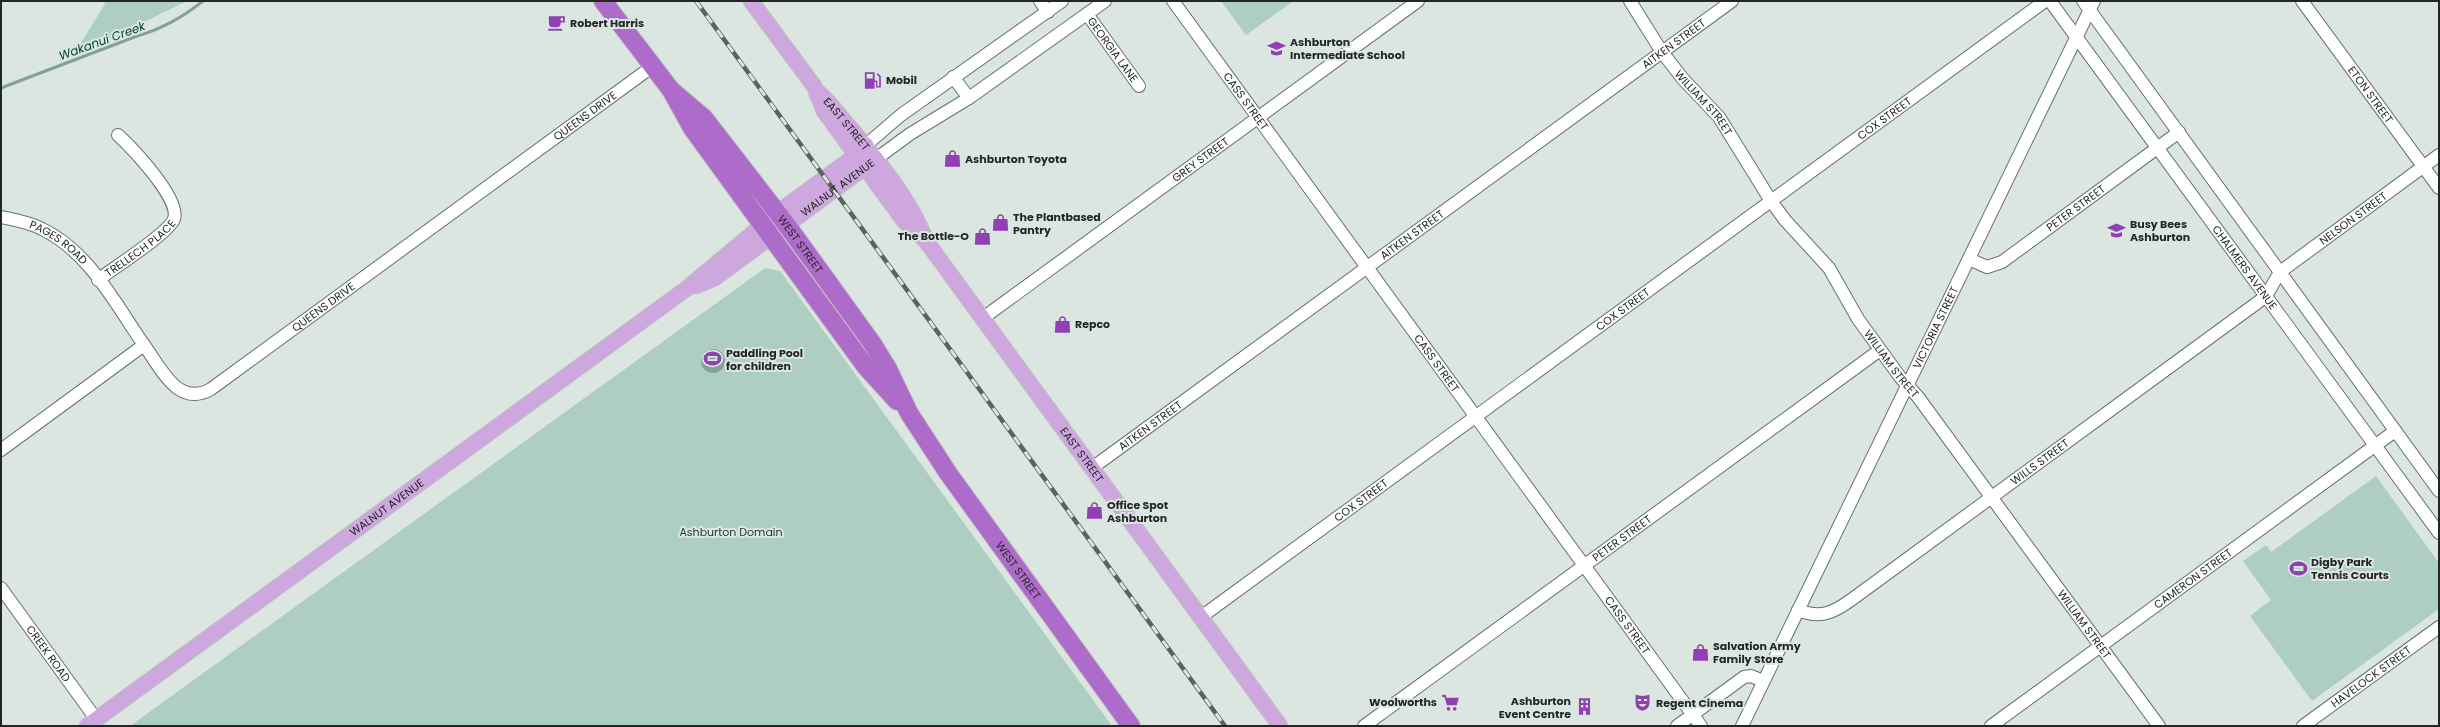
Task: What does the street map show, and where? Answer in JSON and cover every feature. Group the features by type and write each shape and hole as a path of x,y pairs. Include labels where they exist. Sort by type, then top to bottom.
{"highway":[{"name":"WEST STREET","path":"603,1 671,90 692,128 866,367 909,413"},
{"name":"WEST STREET","path":"671,90 704,118 782,219 872,342 888,369 909,413 948,473 1131,726"}],"main road":[{"name":"EAST STREET","path":"751,1 816,90 832,105 865,157 915,213 926,241 1280,726"},
{"name":"WALNUT AVENUE","path":"92,722 686,289 767,232 782,219 865,157"}],"street":[{"path":"1040,1 1048,12"},
{"name":"WALNUT AVENUE","path":"865,157 901,115 1062,1"},
{"name":"WALNUT AVENUE","path":"865,157 910,134 969,98 1104,1"},
{"name":"CASS STREET","path":"1173,1 1701,726"},
{"name":"GREY STREET","path":"983,318 1418,1"},
{"name":"WILLIAM STREET","path":"1630,1 1644,26 1662,52 1726,126 1753,175 1771,201 1785,220 1829,268 1858,319 1880,350 1992,497 2158,726"},
{"name":"AITKEN STREET","path":"1092,468 1732,1"},
{"name":"COX STREET","path":"1201,617 2045,1"},
{"name":"CHALMERS AVENUE","path":"2050,1 2158,148 2269,291 2375,446 2439,533"},
{"name":"ETON STREET","path":"2302,1 2439,188"},
{"path":"2088,7 2439,491"},
{"name":"VICTORIA STREET","path":"1742,726 2077,37 2088,7"},
{"name":"GEORGIA LANE","path":"1087,14 1139,86"},
{"name":"QUEENS DRIVE","path":"144,345 179,391 195,395 207,392 653,66"},
{"path":"953,77 969,98"},
{"name":"PETER STREET","path":"1969,259 1987,267 2002,262 2179,132"},
{"name":"TRELLECH PLACE","path":"98,280 159,235 174,220 175,213 171,200 134,149 118,135"},
{"name":"NELSON STREET","path":"2269,291 2280,272 2439,155"},
{"name":"PAGES ROAD","path":"1,217 29,224 49,232 75,252 98,280 144,345"},
{"name":"WILLS STREET","path":"1798,610 1809,615 1820,615 1837,610 2269,291"},
{"path":"1,450 144,345"},
{"name":"PETER STREET","path":"1364,726 1880,350"},
{"name":"CAMERON STREET","path":"1991,726 2395,431"},
{"name":"CREEK ROAD","path":"1,588 92,722"},
{"name":"HAVELOCK STREET","path":"2303,726 2439,627"},
{"path":"1677,726 1744,677 1751,676 1763,681"}],"green space":[{"path":"103,1 187,1 83,52 79,46 105,4"},
{"path":"1221,1 1292,1 1292,2 1246,35"},
{"name":"Ashburton Domain","path":"765,268 780,271 1112,726 130,726"},
{"path":"2376,476 2439,563 2439,609 2312,701 2250,616 2271,600 2243,561 2266,545 2271,552"}],"shaded area":[{"name":"Paddling Pool for children","path":"713,349 721,353 725,361 721,369 713,373 705,369 701,361 705,353"}],"waterway":[{"name":"Wakanui Creek","path":"1,88 155,30 180,17 203,1"}],"railway":[{"path":"696,1 1225,726"}],"place":[{"name":"Robert Harris","path":"557,23"},
{"name":"Ashburton Intermediate School","path":"1277,48"},
{"name":"Mobil","path":"873,80"},
{"name":"Ashburton Toyota","path":"952,159"},
{"name":"The Plantbased Pantry","path":"1000,223"},
{"name":"Busy Bees Ashburton","path":"2117,230"},
{"name":"The Bottle-O","path":"982,236"},
{"name":"Repco","path":"1062,324"},
{"name":"Paddling Pool for children","path":"713,359"},
{"name":"Office Spot Ashburton","path":"1094,511"},
{"name":"Digby Park Tennis Courts","path":"2298,568"},
{"name":"Salvation Army Family Store","path":"1700,652"},
{"name":"Woolworths","path":"1450,702"},
{"name":"Regent Cinema","path":"1643,703"},
{"name":"Ashburton Event Centre","path":"1584,707"}]}
